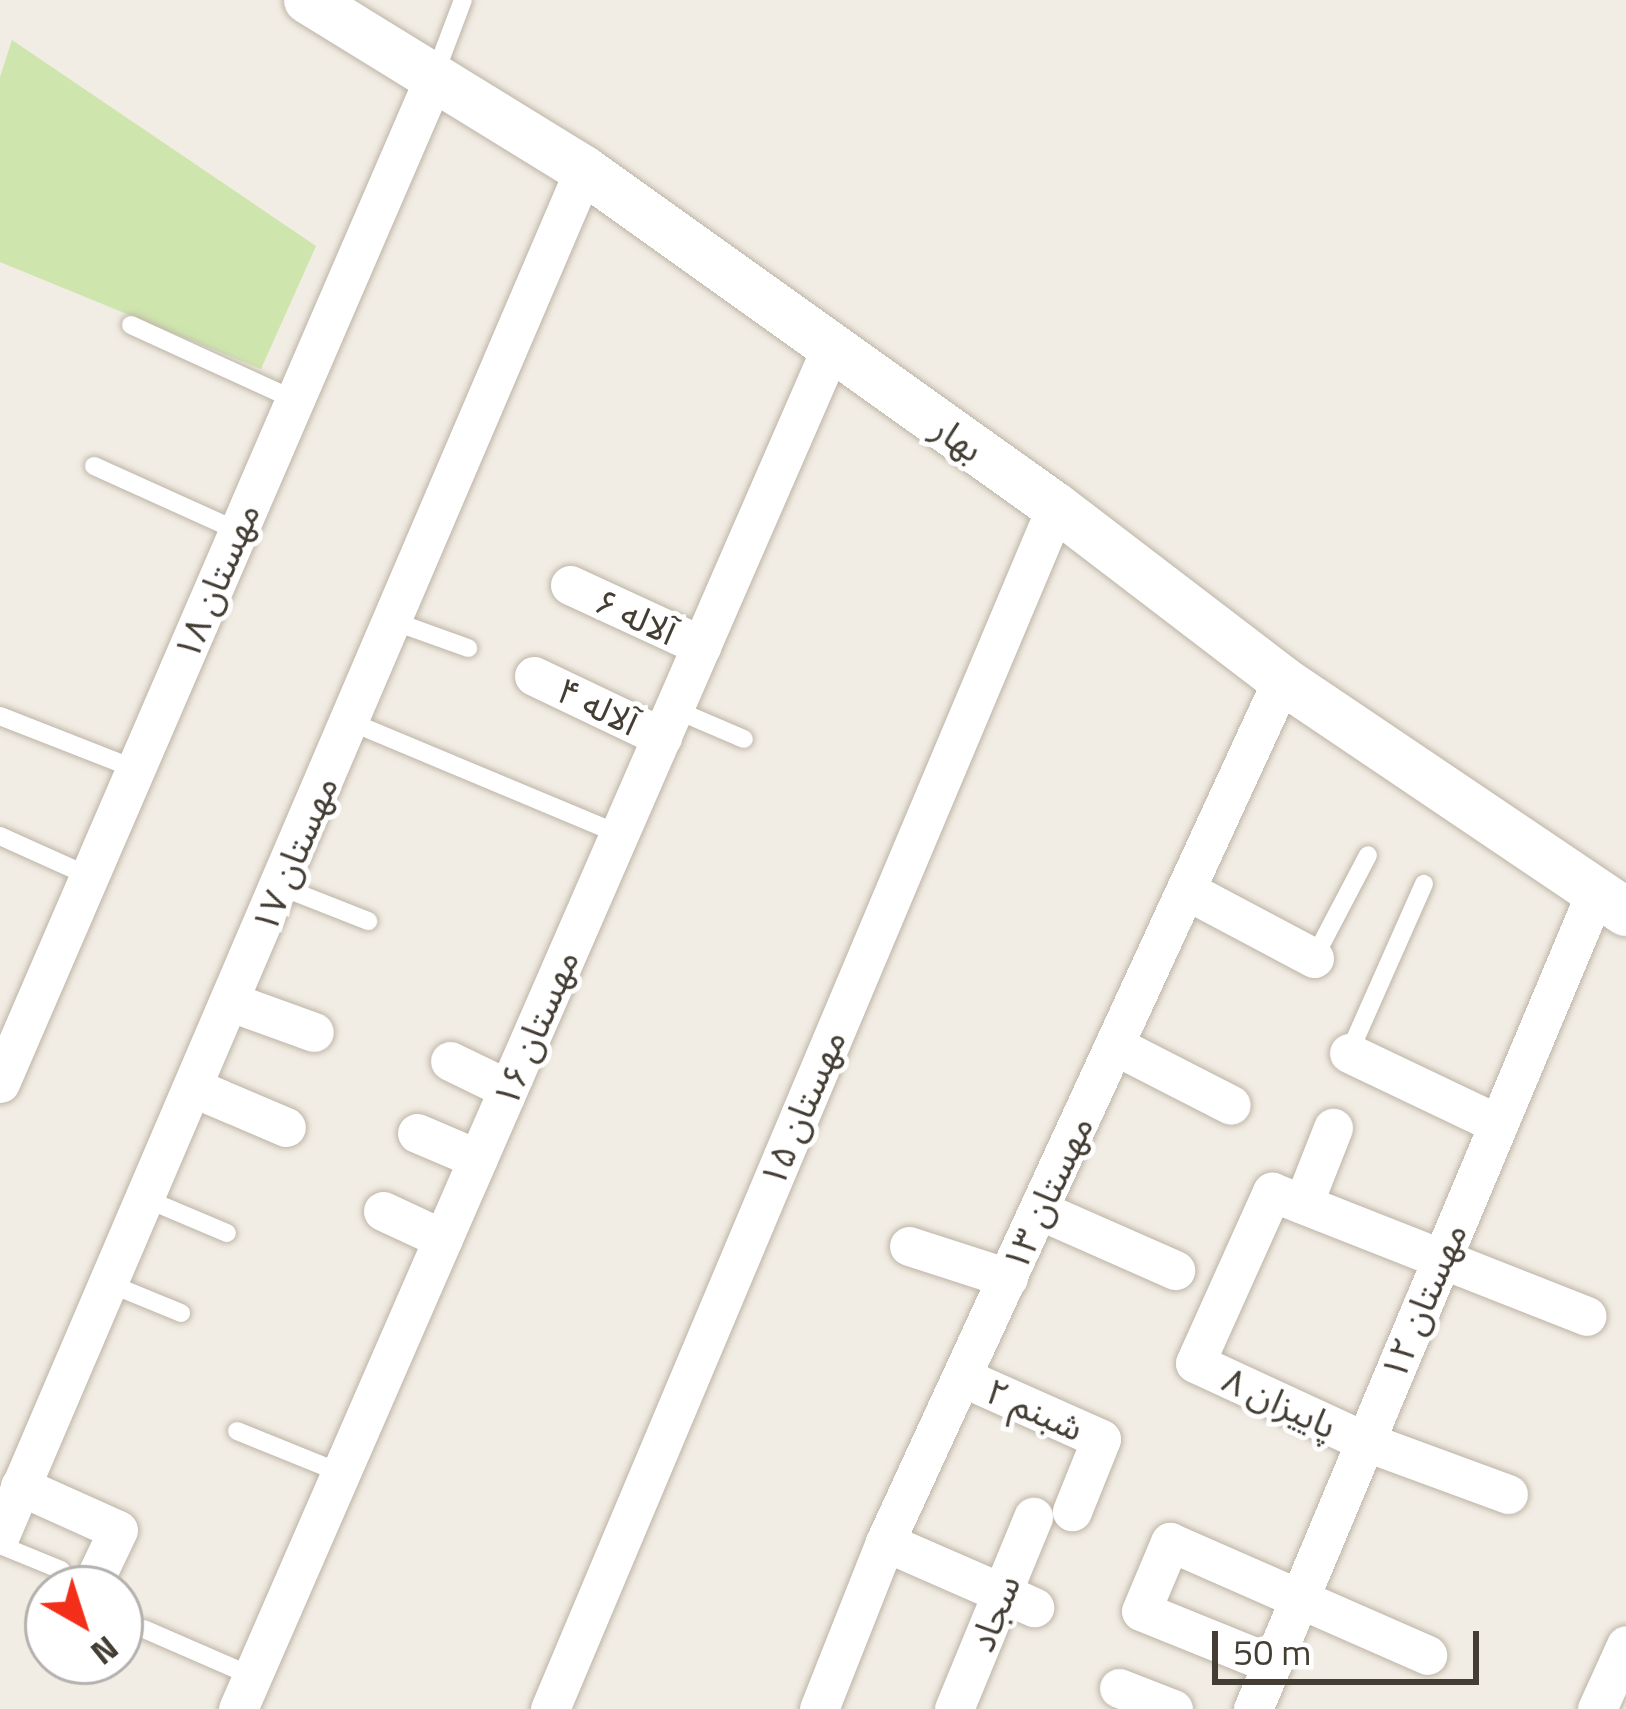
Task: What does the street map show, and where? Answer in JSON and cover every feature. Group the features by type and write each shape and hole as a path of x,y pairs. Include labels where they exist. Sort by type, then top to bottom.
{"street":[{"name":"بهار","path":"308,0 584,170 1056,507 1282,680 1616,909"},
{"name":"مهستان ۱۸","path":"0,1083 433,80"},
{"name":"مهستان ۱۷","path":"0,1535 584,170"},
{"name":"مهستان ۱۶","path":"245,1693 831,348"},
{"name":"مهستان ۱۵","path":"550,1709 1056,507"},
{"name":"آلاله ۶","path":"570,586 702,646"},
{"name":"آلاله ۴","path":"534,676 668,723"},
{"name":"مهستان ۱۳","path":"819,1709 885,1542 1282,680"},
{"path":"1186,890 1315,958"},
{"name":"مهستان ۱۲","path":"1253,1709 1498,1124 1616,909"},
{"path":"231,1002 314,1032"},
{"path":"1114,1045 1231,1105"},
{"path":"1349,1053 1498,1124"},
{"path":"450,1061 508,1089"},
{"path":"192,1087 286,1127"},
{"path":"1334,1128 1288,1198 1442,1255 1586,1316"},
{"path":"416,1133 478,1160"},
{"name":"پاییزان ۸","path":"1288,1198 1196,1363 1364,1441 1508,1494"},
{"path":"1039,1210 1174,1270"},
{"path":"383,1211 443,1239"},
{"path":"910,1246 1008,1278"},
{"name":"شبنم ۲","path":"962,1377 1101,1438 1052,1514"},
{"path":"20,1486 118,1530 89,1565"},
{"name":"سجاد","path":"954,1709 1018,1600 1052,1514"},
{"path":"885,1542 1018,1600"},
{"path":"1272,1664 1141,1612 1170,1542 1427,1655"},
{"path":"1597,1709 1626,1646"},
{"path":"1119,1688 1173,1709"}],"lane":[{"path":"433,80 463,0"},
{"path":"131,325 295,400"},
{"path":"94,466 238,531"},
{"path":"393,621 468,648"},
{"path":"0,716 136,769"},
{"path":"351,722 619,834"},
{"path":"668,723 744,740"},
{"path":"0,836 89,877"},
{"path":"1315,958 1368,855"},
{"path":"1349,1053 1424,884"},
{"path":"279,886 368,921"},
{"path":"144,1198 227,1234"},
{"path":"107,1282 181,1313"},
{"path":"237,1431 341,1474"},
{"path":"0,1545 43,1565"},
{"path":"145,1629 245,1693"}],"green space":[{"path":"12,40 316,246 261,369 0,262 0,77"}]}
